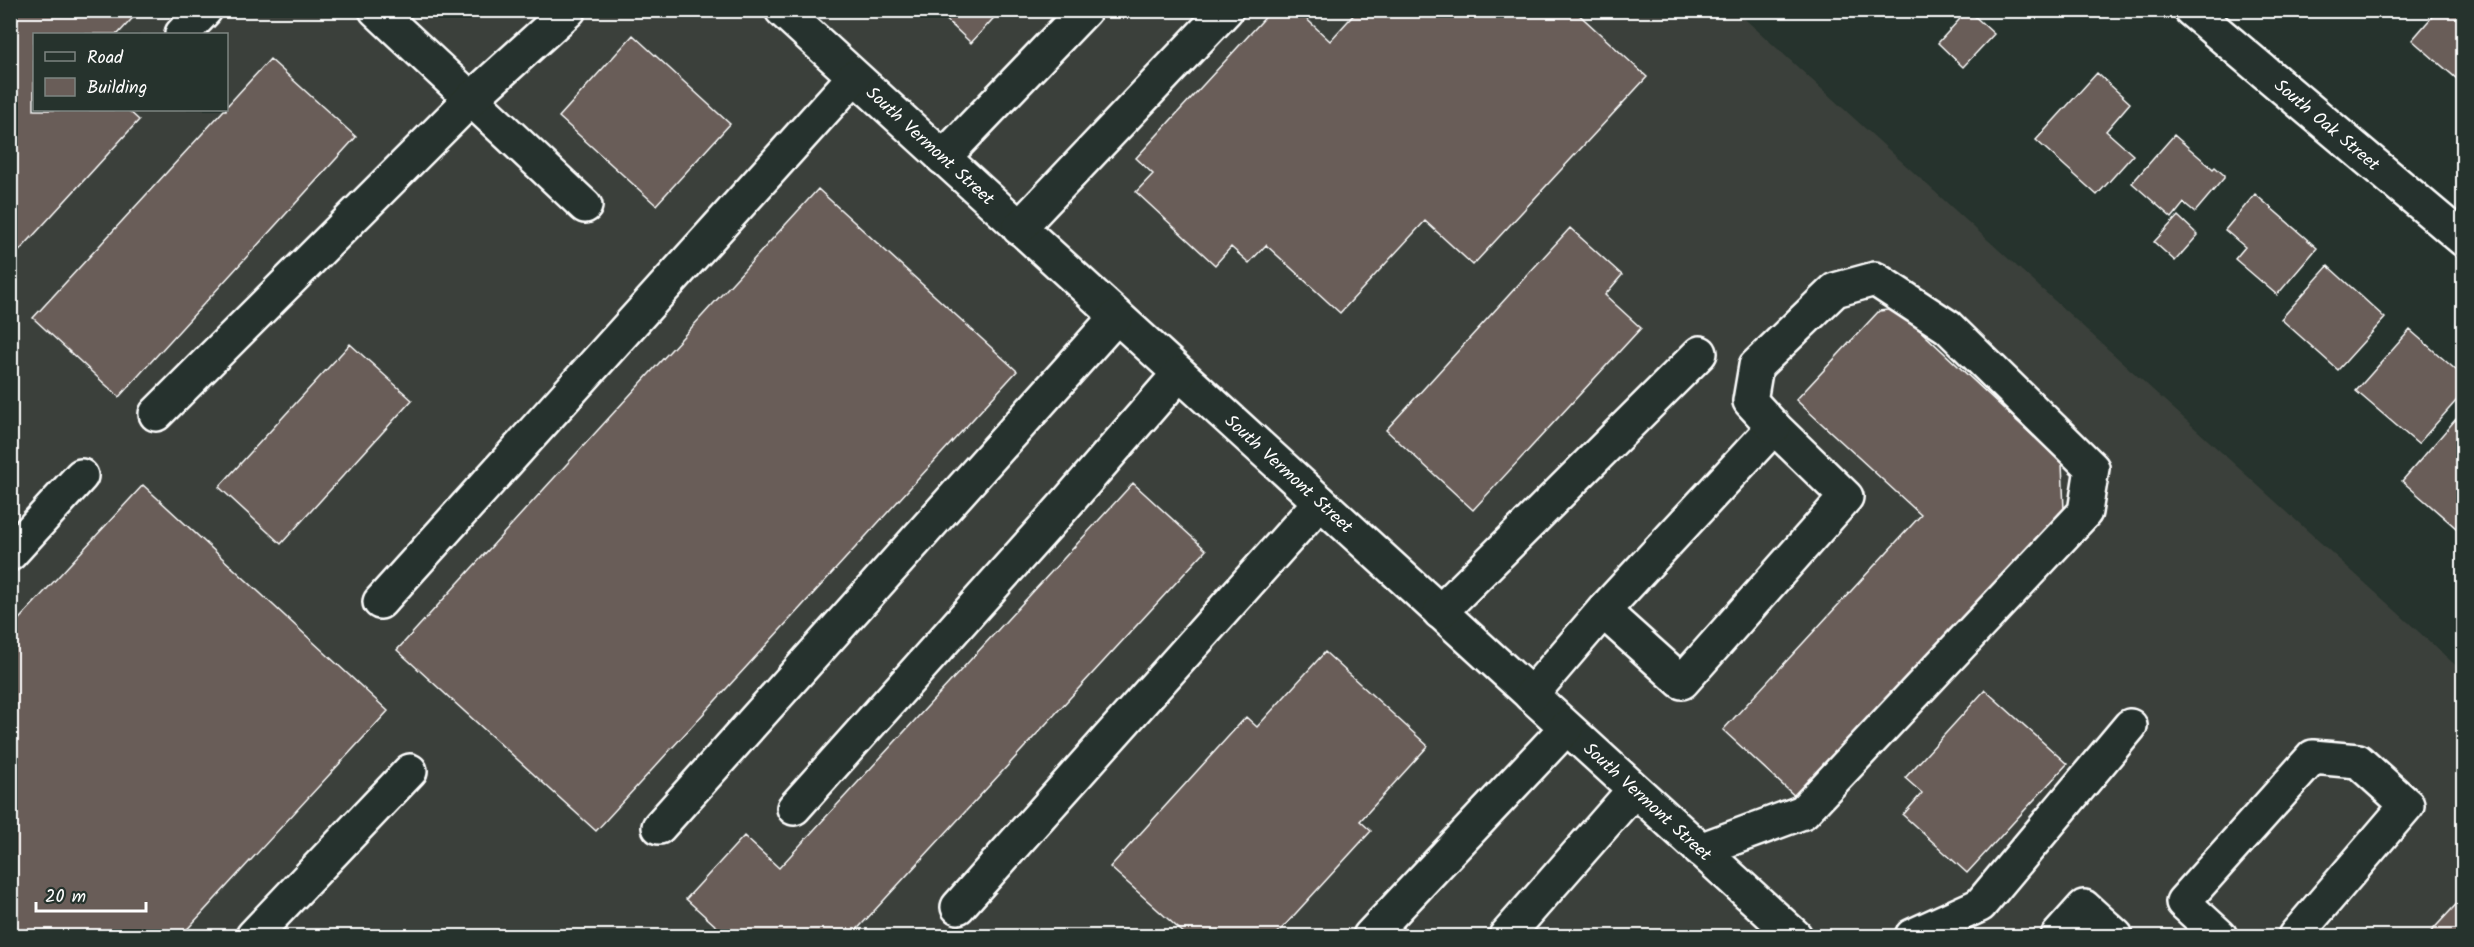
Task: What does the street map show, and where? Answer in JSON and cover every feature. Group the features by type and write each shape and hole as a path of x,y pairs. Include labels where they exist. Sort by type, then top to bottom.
{"street":[{"path":"184,33 205,10"},
{"path":"376,10 585,206"},
{"path":"156,414 471,99 569,10"},
{"name":"South Vermont Street","path":"782,10 1700,850 1767,925 1795,936"},
{"path":"943,158 1085,10"},
{"path":"1019,228 1226,10"},
{"name":"South Oak Street","path":"2191,10 2463,240"},
{"path":"380,602 854,77"},
{"path":"1603,611 1682,682 1846,496 1750,401 1756,366 1835,290 1875,279 1948,327 2092,468 2085,512 1803,812 1700,850"},
{"path":"659,827 1116,316"},
{"path":"1440,612 1700,353"},
{"path":"794,808 1179,374"},
{"path":"1531,695 1603,611 1774,427"},
{"path":"10,554 81,476"},
{"path":"958,907 1320,502"},
{"path":"1911,936 1980,905 2130,726"},
{"path":"1371,936 1566,728"},
{"path":"2220,936 2184,902 2313,757 2358,761 2407,806 2295,936"},
{"path":"253,936 410,771"},
{"path":"1506,936 1635,790"},
{"path":"2058,936 2084,907 2116,936"}],"shaded area":[{"path":"10,11 1736,11 2463,672 2463,936 11,936"}],"building":[{"path":"10,10 140,10 119,33 33,33 33,111 129,111 139,120 10,261"},
{"path":"936,10 1001,10 971,43"},
{"path":"1272,10 1297,10 1330,41 1358,10 1574,10 1647,77 1473,265 1425,221 1340,313 1266,245 1249,263 1231,247 1215,265 1136,192 1153,174 1136,158"},
{"path":"1968,10 1994,34 1963,67 1938,43"},
{"path":"2438,10 2464,10 2464,85 2412,40"},
{"path":"633,35 730,124 656,205 559,117"},
{"path":"270,59 356,137 119,397 33,318 223,111 228,111 228,105"},
{"path":"2097,73 2130,103 2106,131 2133,155 2097,195 2036,140"},
{"path":"2174,135 2213,169 2215,167 2224,175 2224,178 2195,212 2184,203 2172,218 2132,183"},
{"path":"818,189 1017,371 596,831 397,650"},
{"path":"2255,194 2317,248 2277,295 2235,259 2245,247 2225,230"},
{"path":"2178,216 2198,235 2175,261 2154,242"},
{"path":"1570,228 1622,275 1605,295 1641,328 1473,510 1386,430"},
{"path":"2328,266 2385,318 2338,370 2281,319"},
{"path":"1897,309 2062,463 2064,510 1798,799 1723,730 1921,515 1796,400 1879,311"},
{"path":"2410,330 2464,377 2464,392 2418,444 2356,391"},
{"path":"350,344 412,400 281,544 219,487"},
{"path":"2456,419 2464,426 2463,534 2402,481"},
{"path":"1133,483 1206,550 851,936 727,936 686,899 744,836 779,868"},
{"path":"143,485 388,711 181,936 10,936 10,629"},
{"path":"1325,652 1428,746 1360,821 1371,831 1275,936 1187,936 1110,867 1246,717 1257,727"},
{"path":"1985,690 2067,764 1967,873 1903,815 1922,793 1905,778"},
{"path":"2464,896 2464,936 2427,936"}]}
